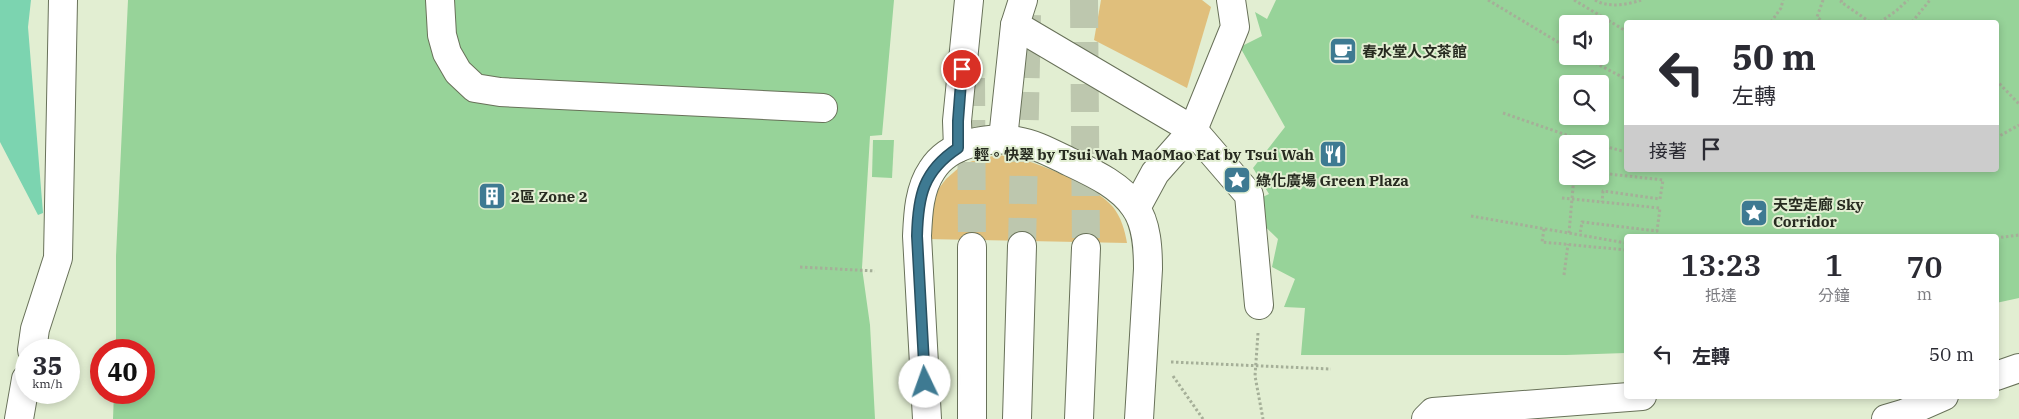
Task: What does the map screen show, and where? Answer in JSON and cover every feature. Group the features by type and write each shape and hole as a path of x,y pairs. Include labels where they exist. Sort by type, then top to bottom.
{"street":[{"path":"34,339 58,258 63,0"},
{"path":"440,0 442,34 447,53 458,72 475,88 500,92 823,108"},
{"path":"958,148 958,121 969,0"},
{"path":"1136,208 1155,173 1194,130 1235,27 1231,0"},
{"path":"1003,140 1019,12 1194,130 1249,195 1260,305"},
{"path":"927,419 917,236 922,192 932,170 944,157 958,148 982,141 1003,140 1018,141 1036,146 1100,177 1120,191 1136,208 1148,248 1139,419"},
{"path":"1017,419 1022,246"},
{"path":"972,247 972,419"},
{"path":"1079,419 1086,248"},
{"path":"1999,375 2019,368"},
{"path":"1426,419 1433,412 1624,397"},
{"path":"1898,417 1937,399"},
{"path":"19,419 22,404"}],"path":[{"path":"1488,0 1559,43"},
{"path":"1574,0 1624,30"},
{"path":"1595,0 1600,3 1626,5 1640,0"},
{"path":"1772,20 1781,8 1783,0"},
{"path":"1821,20 1817,17 1823,0"},
{"path":"1842,0 1841,2 1867,20"},
{"path":"1883,20 1908,0"},
{"path":"1914,20 1930,0"},
{"path":"1599,65 1624,78"},
{"path":"1999,83 2019,104"},
{"path":"1503,113 1560,135"},
{"path":"1999,136 2019,125"},
{"path":"1609,147 1624,151"},
{"path":"1602,202 1603,192 1660,199 1663,180 1609,174"},
{"path":"1569,233 1573,185"},
{"path":"1562,198 1660,208 1657,231 1582,222 1580,234"},
{"path":"1471,216 1624,243"},
{"path":"1544,228 1542,242 1624,250"},
{"path":"1999,237 2019,234"},
{"path":"1564,275 1568,244"},
{"path":"800,267 875,271"},
{"path":"1258,342 1254,376 1263,419"},
{"path":"1168,362 1331,369"},
{"path":"1168,370 1203,419"}],"shaded area":[{"path":"0,0 31,0 28,27 43,213 38,215 0,142"},
{"path":"1101,0 1202,0 1211,7 1187,88 1094,40"},
{"path":"1007,155 1064,175 1104,198 1118,215 1127,243 924,239 933,196 946,179 962,165 983,157"}],"building":[{"name":"2區 Zone 2","path":"128,0 894,0 882,135 870,136 862,268 870,325 875,419 113,419 114,404 155,404 155,339 116,339 116,256"},
{"path":"1276,0 2019,0 2019,298 1999,302 1999,234 1624,234 1624,353 1566,355 1301,355 1305,308 1284,307 1295,279 1272,267 1278,239 1244,206 1269,194 1253,168 1285,127 1240,47 1262,36 1255,12 1267,19"},
{"path":"873,140 894,140 892,178 872,177"}],"tunnel":[{"path":"1084,0 1086,248"},
{"path":"1022,246 1027,15"},
{"path":"971,78 972,247"}],"place":[{"name":"春水堂人文茶館","path":"1343,51"},
{"name":"輕。快翠 by Tsui Wah MaoMao Eat by Tsui Wah","path":"1333,154"},
{"name":"綠化廣場 Green Plaza","path":"1237,180"},
{"name":"2區 Zone 2","path":"492,196"},
{"name":"天空走廊 Sky Corridor","path":"1754,213"}],"route":[{"path":"925,382 917,236 918,214 922,192 932,170 944,157 958,148 962,69"}]}
